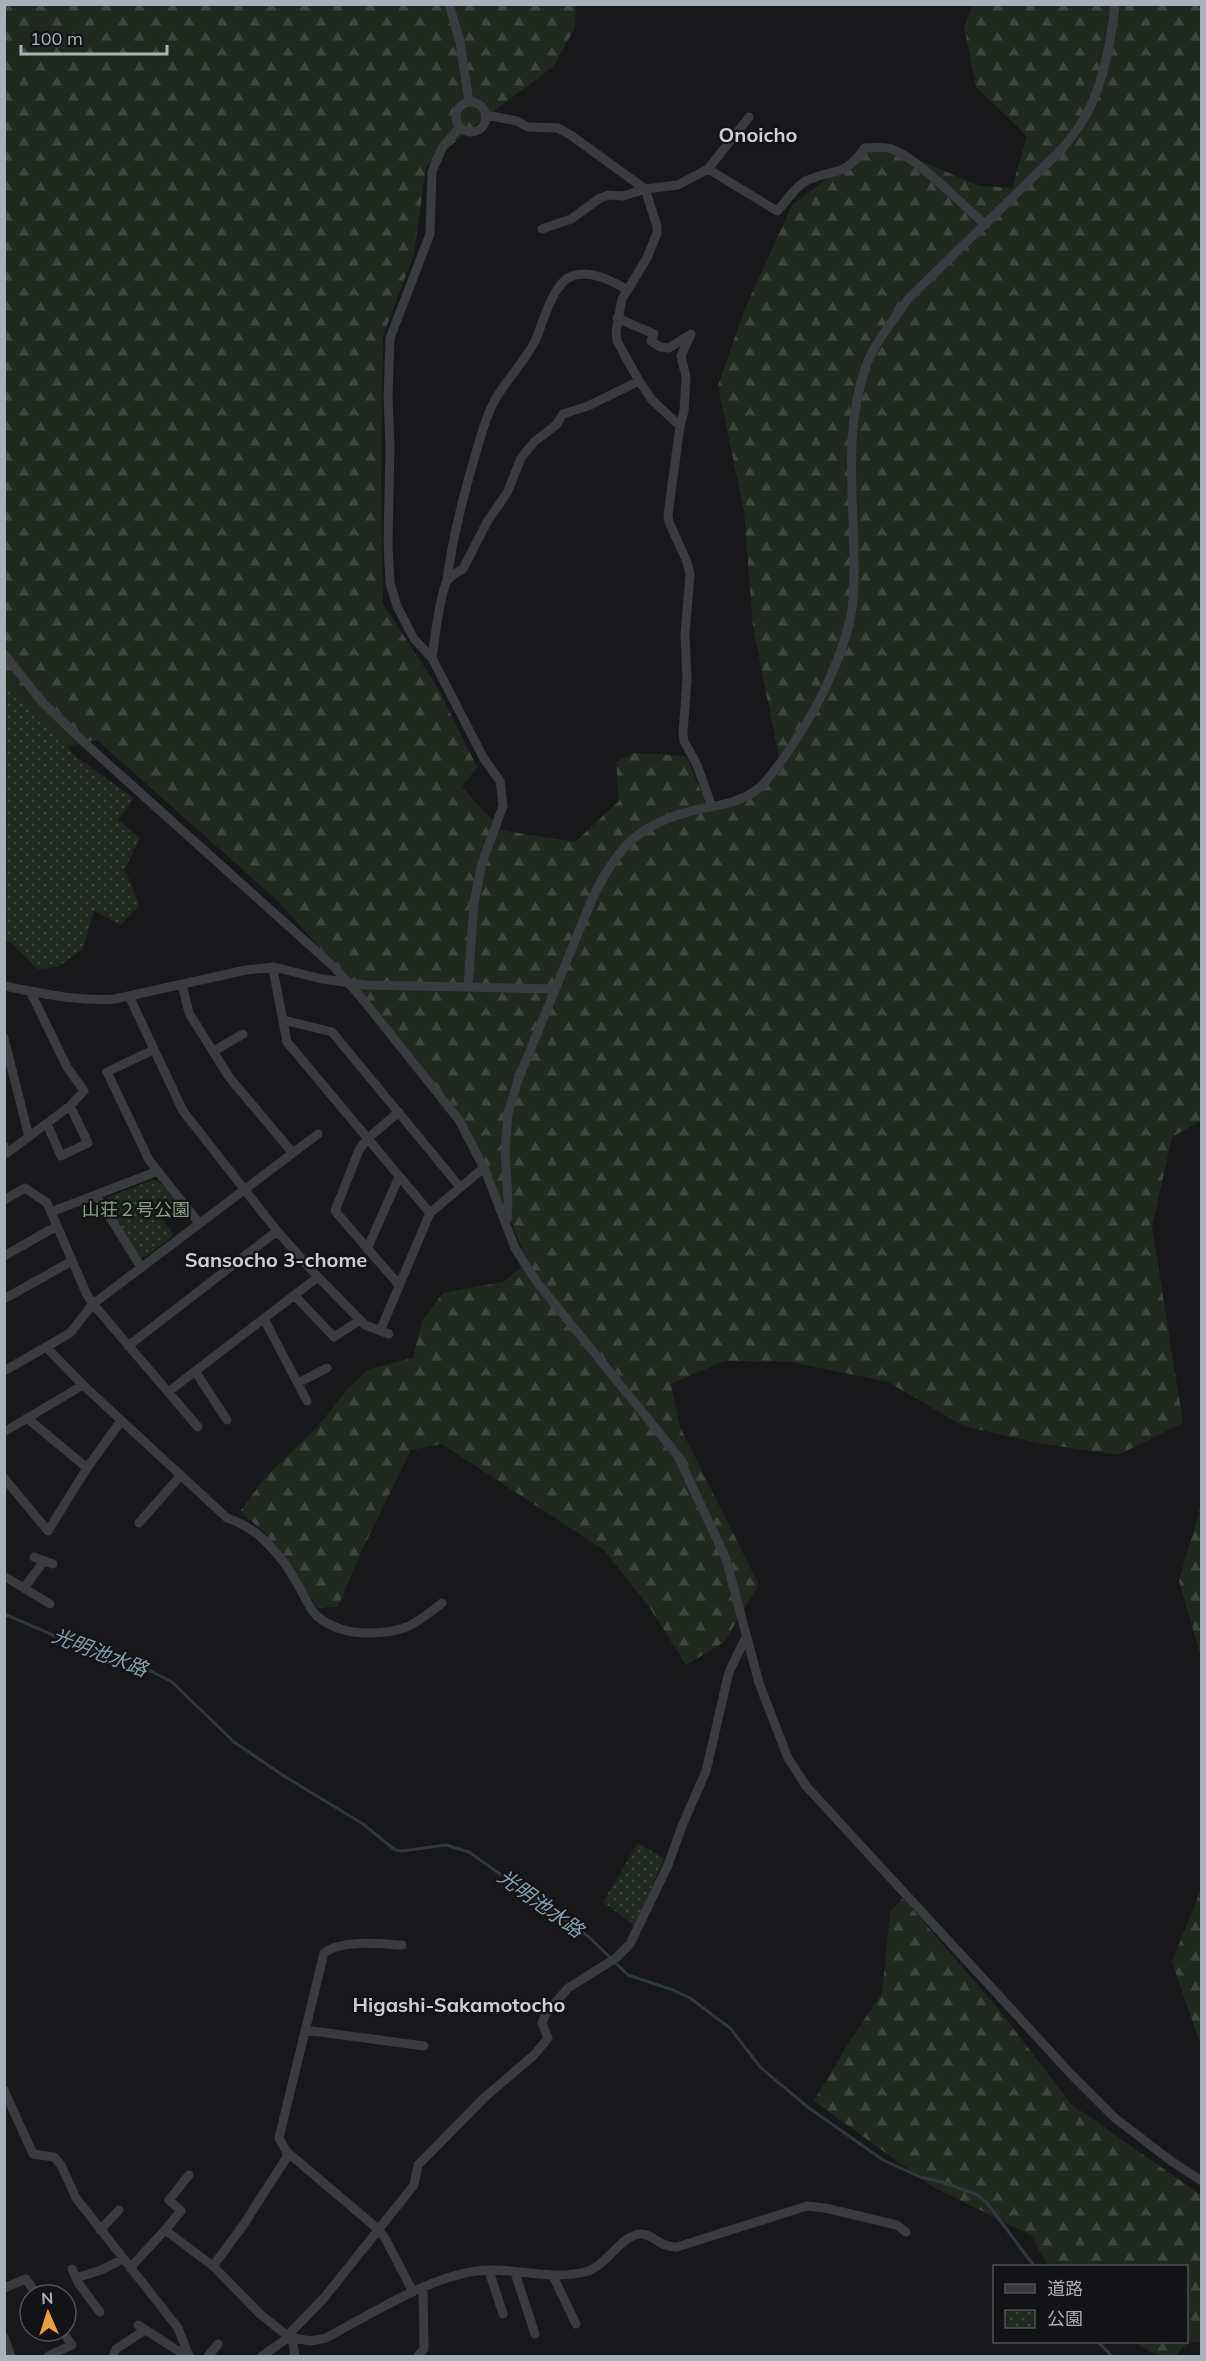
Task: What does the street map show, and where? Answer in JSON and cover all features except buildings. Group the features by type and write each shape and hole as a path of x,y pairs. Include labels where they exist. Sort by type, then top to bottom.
{"street":[{"path":"450,4 469,102"},
{"path":"506,1222 508,1200 505,1151 508,1114 518,1080 593,897 621,849 641,831 675,815 728,804 756,790 780,763 820,698 834,670 853,601 850,437 866,365 889,325 909,298 1062,149 1082,122 1099,84 1116,4"},
{"path":"469,102 478,103 486,115 484,124 477,130 468,132 460,127 456,118 458,110 469,102"},
{"path":"486,115 505,117 528,127 558,128 645,189 657,226 657,233 646,258 622,299 617,318 617,341 652,400 680,426"},
{"path":"542,229 571,219 600,198 609,195 623,196 645,189 678,185 708,169 749,117"},
{"path":"460,127 442,147 432,172 429,234 390,338 388,544 390,583 397,606 414,639 432,658 484,759 500,781 503,806 482,863 474,903 468,986"},
{"path":"708,169 777,211 805,181 841,171 853,164 865,148 891,148 914,163 986,225"},
{"path":"432,658 437,622 462,502 494,400 536,339 544,313 564,280 573,275 597,276 628,290"},
{"path":"617,318 654,334 651,341 669,348 691,334 681,356 686,377 684,411 668,515 690,574 685,635 687,679 684,741 697,765 712,807"},
{"path":"447,582 455,573 463,569 487,522 507,493 521,458 534,442 556,425 563,414 588,406 639,381"},
{"path":"4,654 43,703 87,745 323,956 449,1105 459,1119 485,1170 515,1248 536,1281 678,1456 726,1559 759,1683 788,1758 806,1786 1070,2073 1116,2118 1171,2161 1202,2181"},
{"path":"4,986 82,999 107,999 246,970 274,967 349,984 555,988"},
{"path":"274,967 287,1042 430,1213"},
{"path":"182,984 189,1013 229,1077 292,1152"},
{"path":"4,1146 7,1153 70,1106 84,1092 67,1067 30,991"},
{"path":"129,996 183,1111 277,1231 365,1325 384,1333 399,1285 430,1213 480,1171 485,1170"},
{"path":"283,1020 332,1032 460,1187"},
{"path":"214,1052 243,1034"},
{"path":"4,1038 29,1137"},
{"path":"153,1050 107,1072 149,1160 199,1223"},
{"path":"46,1124 61,1156 88,1143 70,1106"},
{"path":"399,1112 367,1138 358,1150 335,1211 399,1285"},
{"path":"4,1371 70,1333 93,1304 318,1134"},
{"path":"51,1212 158,1171"},
{"path":"367,1249 399,1177"},
{"path":"4,1200 25,1188 47,1203 93,1304 198,1427"},
{"path":"96,1195 141,1267"},
{"path":"4,1256 57,1226"},
{"path":"128,1346 277,1231"},
{"path":"4,1299 72,1261"},
{"path":"168,1392 318,1277"},
{"path":"294,1296 334,1337 360,1320"},
{"path":"264,1319 307,1401"},
{"path":"46,1347 83,1385 226,1518 246,1526 265,1539 296,1582 315,1615 336,1629 359,1633 396,1632 416,1622 442,1603"},
{"path":"297,1383 327,1368"},
{"path":"195,1371 227,1420"},
{"path":"4,1432 83,1385"},
{"path":"27,1418 87,1468"},
{"path":"4,1478 48,1531 87,1468 122,1421"},
{"path":"139,1523 180,1475"},
{"path":"24,1588 48,1562 34,1557"},
{"path":"4,1576 50,1604"},
{"path":"262,2356 289,2337 290,2332 324,2298 414,2185 418,2164 485,2097 534,2055 549,2038 542,2023 545,2015 568,1988 613,1960 630,1944 668,1865 706,1771 729,1672 746,1637"},
{"path":"402,1945 360,1943 330,1948 324,1953 279,2138 286,2151 379,2230 413,2292"},
{"path":"305,2030 424,2046"},
{"path":"4,2090 33,2154 54,2157 62,2165 76,2198 178,2328 188,2356"},
{"path":"213,2266 271,2183 286,2157 286,2151"},
{"path":"130,2268 181,2211 169,2200 189,2175"},
{"path":"289,2337 310,2341 326,2338 423,2287 475,2271 553,2276 588,2272 600,2265 634,2235 643,2234 668,2247 677,2247 807,2206 897,2225 906,2232"},
{"path":"100,2230 119,2210"},
{"path":"165,2230 213,2266 260,2314 289,2337 293,2343 295,2356"},
{"path":"100,2312 74,2274 101,2270 123,2259"},
{"path":"489,2271 503,2314"},
{"path":"515,2273 535,2334"},
{"path":"553,2276 576,2324"},
{"path":"4,2288 26,2279 29,2283"},
{"path":"418,2356 424,2349 423,2287"},
{"path":"113,2356 116,2349 142,2328 188,2356"},
{"path":"4,2337 11,2356"},
{"path":"48,2356 72,2345 71,2343"},
{"path":"208,2356 218,2344"}],"green space":[{"path":"5,5 576,5 575,28 553,67 474,126 426,167 414,254 383,336 381,480 383,604 438,688 477,767 462,787 501,830 575,842 619,801 616,762 635,753 686,756 708,807 756,791 780,763 753,626 744,511 718,386 744,311 792,205 853,160 877,147 895,150 980,186 1012,188 1027,136 976,87 964,27 973,5 1201,5 1202,1120 1172,1137 1152,1227 1183,1423 1118,1455 1038,1443 963,1426 888,1382 792,1362 724,1361 671,1384 680,1427 759,1585 724,1642 686,1665 650,1608 604,1550 442,1444 411,1450 362,1550 338,1607 318,1608 264,1532 240,1511 265,1478 320,1424 348,1388 369,1369 413,1358 422,1321 443,1293 503,1282 528,1262 494,1182 454,1107 375,1010 279,902 97,740 48,750 5,880"},
{"path":"4,676 24,702 78,758 134,798 118,820 140,838 125,869 139,905 121,925 94,911 83,949 58,967 37,969 10,942 5,943"},
{"name":"山荘２号公園","path":"153,1180 160,1182 175,1200 158,1213 174,1235 145,1257 139,1256 106,1202 108,1197"},
{"path":"1201,1505 1201,1657 1179,1581"},
{"path":"638,1843 664,1859 635,1926 603,1902"},
{"path":"1201,1889 1201,2046 1172,1962"},
{"path":"903,1898 1000,2011 1071,2104 1201,2195 1201,2343 1188,2342 1188,2265 1047,2265 1031,2235 933,2187 814,2101 882,1993 890,1912"},
{"path":"1136,2343 1187,2343 1175,2356 1157,2356"}],"waterway":[{"name":"光明池水路","path":"4,1614 74,1644 129,1660 172,1682 234,1742 284,1776 363,1824 395,1850 446,1845 469,1852 589,1937 628,1975 690,1998 730,2028 761,2068 809,2108 883,2160 920,2177 978,2195 987,2203 1033,2265"},
{"name":"光明池水路","path":"1099,2343 1112,2356"}],"district":[{"name":"Onoicho","path":"758,134"},
{"name":"Sansocho 3-chome","path":"276,1259"},
{"name":"Higashi-Sakamotocho","path":"459,2004"}]}
